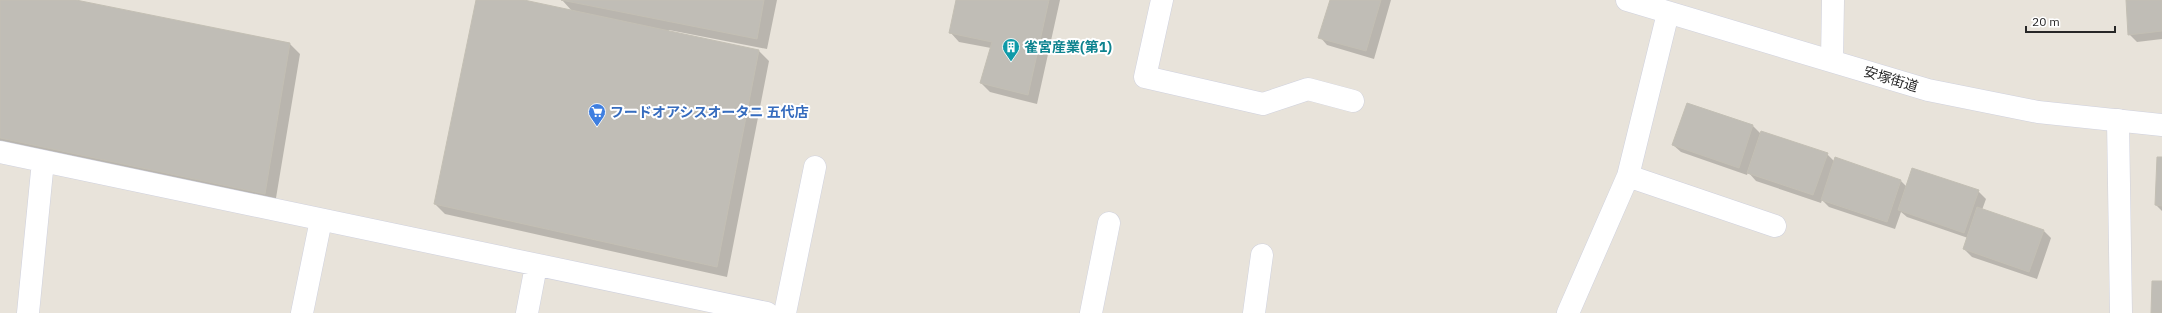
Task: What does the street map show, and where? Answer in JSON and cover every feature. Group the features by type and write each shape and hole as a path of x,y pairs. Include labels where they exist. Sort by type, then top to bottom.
{"street":[{"path":"1162,0 1145,77 1263,104 1308,89 1353,101"},
{"name":"安塚街道","path":"1627,0 1832,60 1928,90 2038,112 2162,125"},
{"path":"1832,60 1833,0"},
{"path":"1568,313 1628,176 1668,13"},
{"path":"2118,120 2121,313"},
{"path":"0,152 743,311 767,313"},
{"path":"28,313 42,161"},
{"path":"786,313 815,167"},
{"path":"1628,176 1775,226"},
{"path":"302,313 321,220"},
{"path":"1091,313 1109,223"},
{"path":"1254,313 1262,255"},
{"path":"527,313 536,266"}],"building":[{"path":"0,0 76,0 290,43 265,194 0,138"},
{"name":"フードオアシスオータニ 五代店","path":"476,0 524,0 759,50 717,267 434,204"},
{"path":"561,0 764,0 757,39"},
{"name":"雀宮産業(第1)","path":"956,0 1049,0 1028,95 980,83 992,42 949,33"},
{"path":"1330,0 1381,0 1366,51 1318,38"},
{"path":"2126,0 2162,0 2162,31 2128,35"},
{"path":"1687,103 1753,125 1739,168 1672,145"},
{"path":"1761,131 1828,153 1813,195 1747,173"},
{"path":"1835,157 1901,180 1887,222 1821,200"},
{"path":"2157,157 2162,157 2162,206 2155,205"},
{"path":"1912,168 1979,190 1964,233 1898,210"},
{"path":"1977,207 2044,230 2029,272 1963,249"},
{"path":"2152,281 2162,281 2162,313 2151,313"}],"place":[{"name":"雀宮産業(第1)","path":"1011,62"},
{"name":"フードオアシスオータニ 五代店","path":"597,127"}]}
